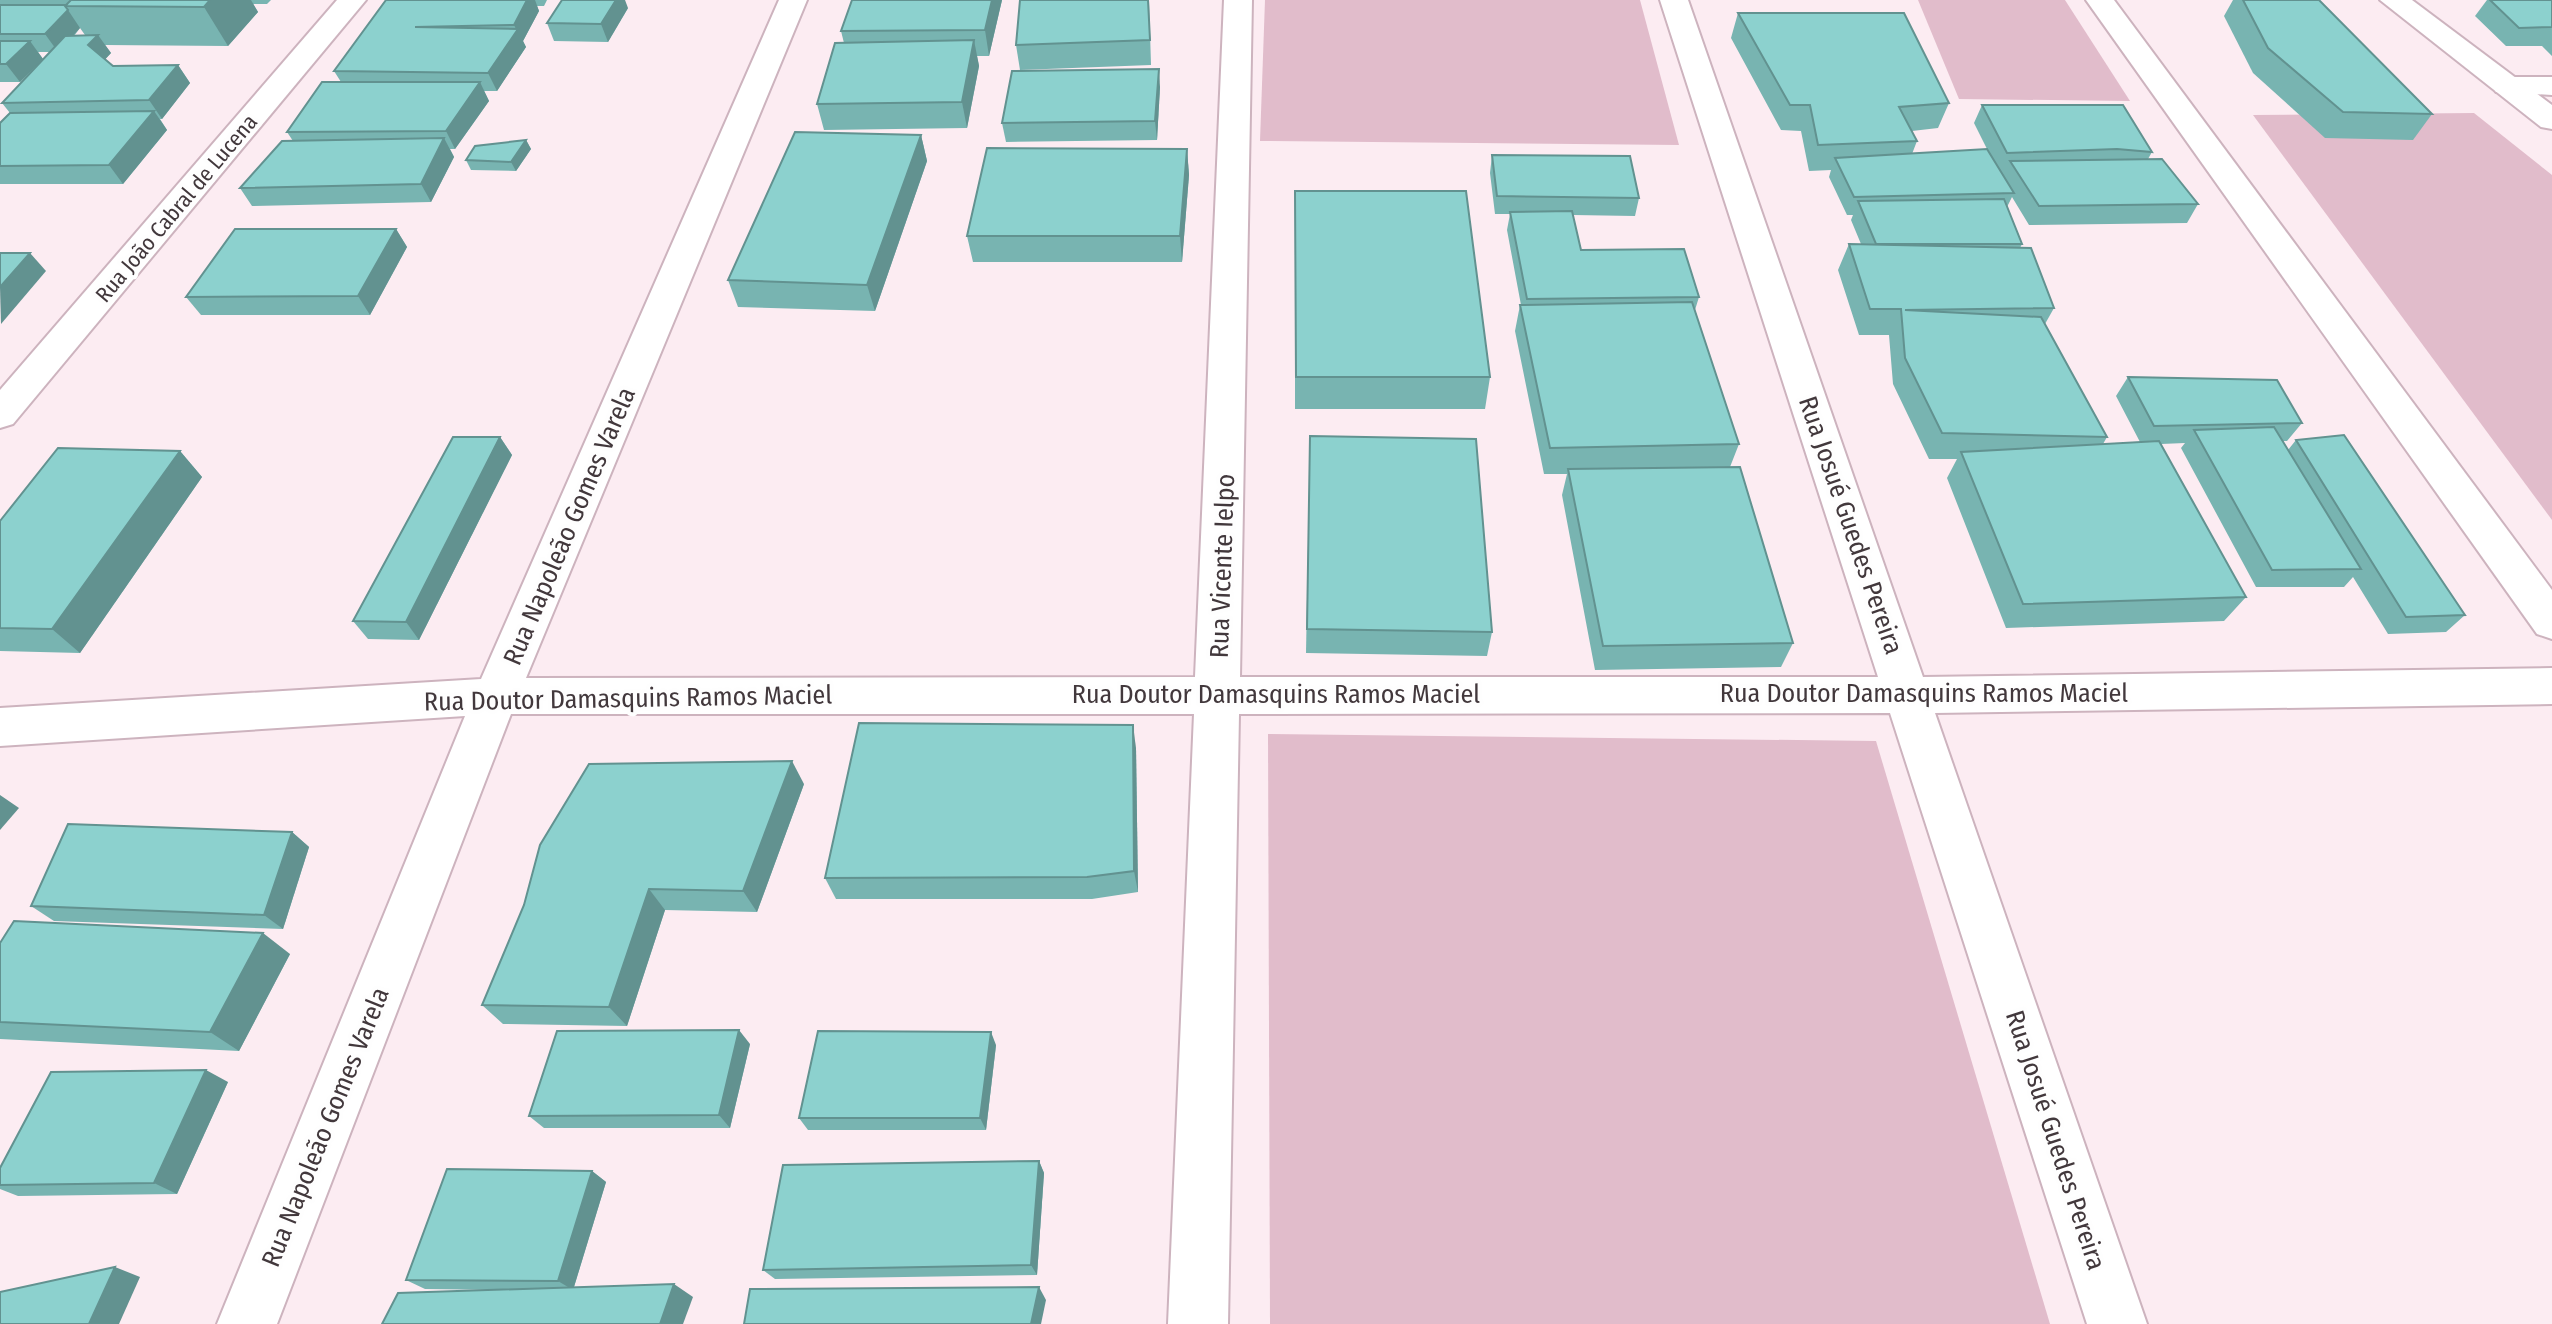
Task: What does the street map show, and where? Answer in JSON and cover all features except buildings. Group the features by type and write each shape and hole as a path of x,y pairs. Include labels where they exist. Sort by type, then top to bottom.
{"street":[{"name":"Rua João Cabral de Lucena","path":"0,415 352,0"},
{"name":"Rua Napoleão Gomes Varela","path":"247,1324 496,696 793,0"},
{"name":"Rua Vicente Ielpo","path":"1198,1324 1238,0"},
{"name":"Rua Josué Guedes Pereira","path":"1674,0 2117,1324"},
{"path":"2100,0 2552,622"},
{"path":"2394,0 2552,120"},
{"path":"2507,86 2552,86"},
{"name":"Rua Doutor Damasquins Ramos Maciel","path":"0,727 496,696 1908,695 2552,686"}],"shaded area":[{"path":"1265,0 1640,0 1679,145 1260,141"},
{"path":"1918,0 2065,0 2130,101 1959,99"},
{"path":"2474,113 2552,175 2552,520 2253,115"},
{"path":"1268,734 1876,741 2050,1324 1270,1324"}]}
